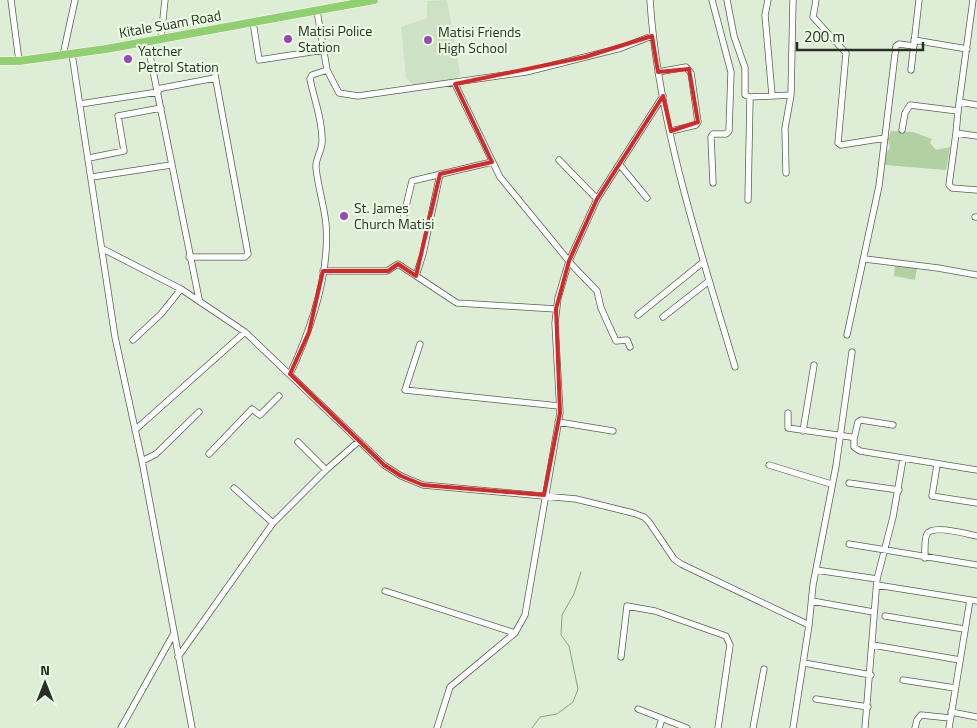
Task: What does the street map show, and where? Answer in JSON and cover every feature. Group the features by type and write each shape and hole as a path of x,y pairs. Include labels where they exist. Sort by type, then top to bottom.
{"highway":[{"name":"Kitale Suam Road","path":"0,61 19,61 72,54 374,0"}],"street":[{"path":"11,0 19,61"},
{"path":"63,55 75,0"},
{"path":"161,38 166,0"},
{"path":"650,0 652,36 671,131 702,262 735,367"},
{"path":"712,0 731,74 730,131 726,134 713,134 711,137 713,183"},
{"path":"727,0 734,36 746,68 745,95 750,97 791,95"},
{"path":"768,0 765,15 772,95"},
{"path":"786,173 785,128 791,95 793,0"},
{"path":"816,0 814,17 846,53 838,143 841,145 885,138"},
{"path":"911,70 920,0"},
{"path":"973,0 949,186 952,188 977,190"},
{"path":"317,10 327,70 339,93 358,96 402,91 403,88 411,87 455,84 526,72 621,48 652,36"},
{"path":"971,15 977,19"},
{"path":"253,22 259,60 324,50"},
{"path":"147,41 199,300"},
{"path":"847,335 865,259 869,228 879,186 896,44 914,43 966,49"},
{"path":"72,54 104,248 115,338 142,461 173,635 192,728"},
{"path":"658,72 686,67 691,73 698,122 696,125 671,131"},
{"path":"290,374 309,332 323,270 326,226 315,164 322,143 310,79 312,75 327,70"},
{"path":"80,104 157,90 215,76 248,254 245,257 189,257"},
{"path":"455,84 492,162 508,187 599,295 601,308 616,341 627,340 630,347"},
{"path":"437,728 450,688 515,633 525,615 558,422 556,309 569,261 597,200 664,96"},
{"path":"748,200 750,97"},
{"path":"960,102 977,105"},
{"path":"902,130 905,113 910,105 958,111"},
{"path":"89,158 124,152 118,116 161,108"},
{"path":"956,133 977,136"},
{"path":"559,160 597,200"},
{"path":"403,219 412,182 492,162"},
{"path":"92,177 171,164"},
{"path":"620,164 647,198"},
{"path":"416,276 423,254 440,174"},
{"path":"104,248 181,289 245,332 384,465 402,476 423,485 576,499 644,517 674,559 681,564 809,625"},
{"path":"865,259 977,275"},
{"path":"638,315 702,262"},
{"path":"323,270 387,271 397,263 457,304 556,309"},
{"path":"663,317 709,281"},
{"path":"133,340 161,314 181,289"},
{"path":"135,430 245,332"},
{"path":"420,344 405,390 559,406"},
{"path":"793,728 804,663 816,570 831,484 836,466 852,352"},
{"path":"803,431 814,365"},
{"path":"209,454 252,409 260,415 279,396"},
{"path":"142,461 156,454 199,412"},
{"path":"788,413 788,428 854,439"},
{"path":"893,424 860,420 856,425 854,447 860,451 903,459 977,469"},
{"path":"558,422 613,431"},
{"path":"298,442 326,470"},
{"path":"178,657 273,523 326,470 359,442"},
{"path":"866,728 873,645 873,612 877,582 899,490 903,459"},
{"path":"769,465 831,484"},
{"path":"937,465 932,496 977,503"},
{"path":"849,483 899,490"},
{"path":"234,488 273,523"},
{"path":"925,558 927,535 933,529 977,536"},
{"path":"849,544 925,558 977,565"},
{"path":"816,570 977,601"},
{"path":"385,592 515,633"},
{"path":"949,728 970,600"},
{"path":"812,601 873,612"},
{"path":"622,656 626,606 655,611 726,636 730,645 718,728"},
{"path":"885,616 964,629"},
{"path":"121,728 173,635"},
{"path":"873,645 960,660"},
{"path":"804,663 871,675"},
{"path":"753,728 764,669"},
{"path":"903,680 955,688"},
{"path":"816,699 868,707"},
{"path":"638,709 687,728"},
{"path":"915,728 917,720 921,715 977,717"},
{"path":"659,728 662,719"}],"highlighted area":[{"path":"652,36 658,72 689,69 698,122 671,131 663,96 597,199 569,261 556,309 560,413 544,495 423,485 401,476 384,465 290,374 309,332 323,271 388,271 398,264 416,276 440,174 492,162 455,84 585,57"}],"shaded area":[{"name":"Matisi Friends High School","path":"447,0 460,73 456,81 414,86 406,78 401,27 427,18 427,1"},
{"path":"891,131 913,132 932,139 930,143 936,150 950,147 946,170 885,165 885,154 890,148 888,139"},
{"path":"895,265 917,267 915,280 894,276"}],"waterway":[{"path":"532,728 540,717 557,714 573,702 578,689 569,646 561,635 562,615 574,594 581,572"}],"place":[{"name":"Matisi Police Station","path":"288,39"},
{"name":"Matisi Friends High School","path":"428,40"},
{"name":"Yatcher Petrol Station","path":"128,59"},
{"name":"St. James Church Matisi","path":"344,216"}]}
